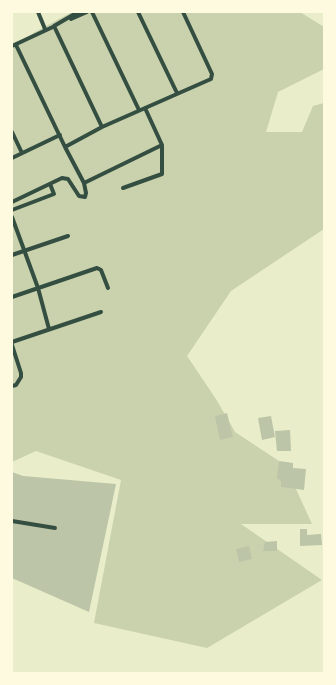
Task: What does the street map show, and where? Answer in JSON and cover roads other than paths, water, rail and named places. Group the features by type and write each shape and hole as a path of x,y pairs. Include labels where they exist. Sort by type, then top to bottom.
{"street":[{"path":"38,12 45,30"},
{"path":"54,26 78,12"},
{"path":"12,202 62,178 66,178 72,183 79,196 84,197 86,193 84,183 14,46 45,30 87,12"},
{"path":"92,12 139,110"},
{"path":"138,12 177,93"},
{"path":"65,147 102,127 211,79 212,76 183,12"},
{"path":"54,26 102,127"},
{"path":"123,188 162,174 162,145 146,108"},
{"path":"12,132 22,153"},
{"path":"12,158 60,135"},
{"path":"84,183 162,145"},
{"path":"12,210 54,194 50,184"},
{"path":"12,217 38,288 49,329"},
{"path":"12,255 68,236"},
{"path":"12,297 97,268 101,270 108,288"},
{"path":"12,386 16,385 20,380 21,373 12,343 101,312"},
{"path":"12,521 55,528"}]}
